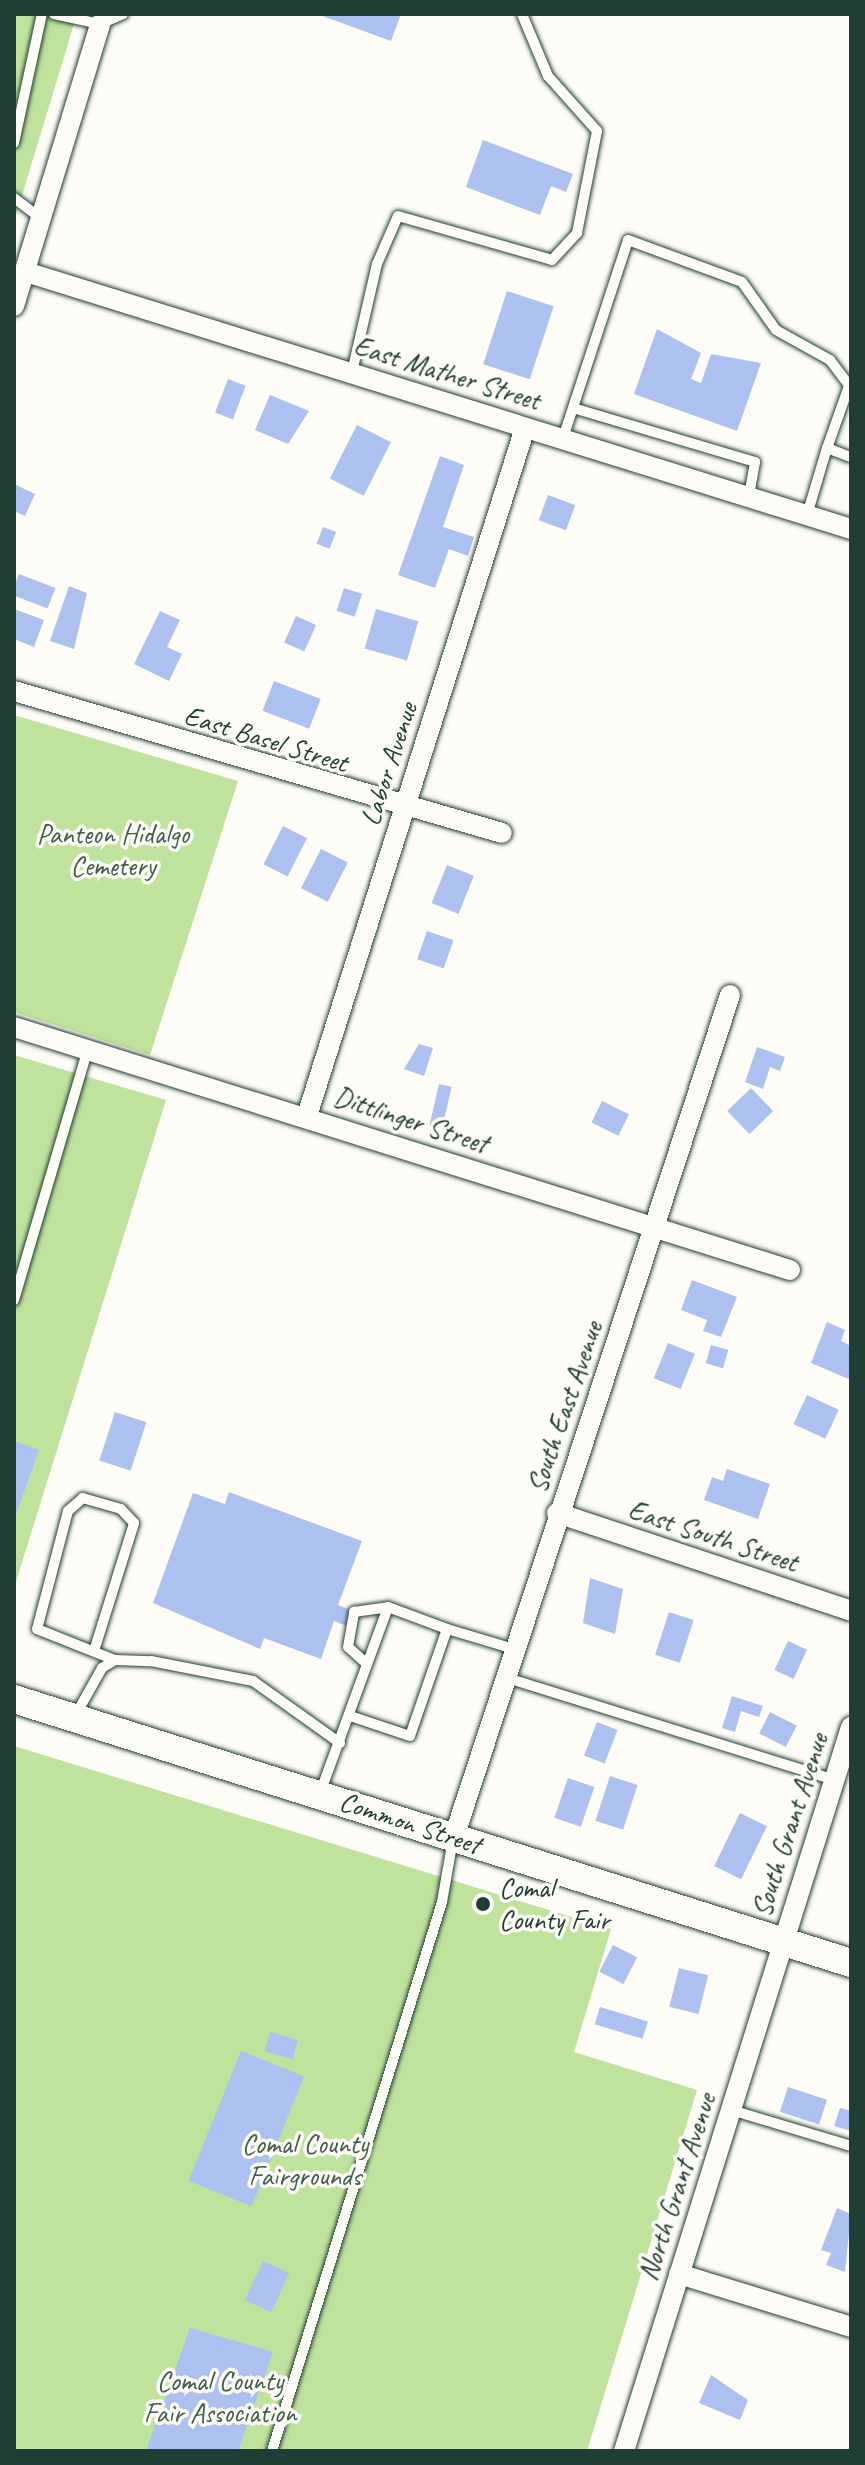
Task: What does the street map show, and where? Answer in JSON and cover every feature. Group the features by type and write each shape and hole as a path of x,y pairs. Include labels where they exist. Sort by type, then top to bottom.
{"main road":[{"name":"Common Street","path":"14,1699 851,1963"}],"street":[{"path":"14,306 20,271 43,219 100,24"},
{"name":"East Mather Street","path":"20,271 851,529"},
{"name":"Labor Avenue","path":"307,1116 525,428"},
{"name":"East Basel Street","path":"14,691 404,810 502,833"},
{"name":"South East Avenue","path":"454,1837 557,1513 657,1229 730,995"},
{"name":"Dittlinger Street","path":"14,1027 307,1116 790,1270"},
{"name":"East South Street","path":"557,1513 851,1611"},
{"name":"South Grant Avenue","path":"781,1940 851,1727"},
{"name":"North Grant Avenue","path":"624,2451 781,1940"},
{"path":"679,2274 851,2327"}],"lane":[{"path":"14,143 42,14"},
{"path":"54,14 100,24 123,14"},
{"path":"352,372 377,264 398,216 552,260 577,233 597,131 548,76 522,14"},
{"path":"14,198 43,219"},
{"path":"563,438 628,240 742,282 776,330 830,360 850,387 807,515"},
{"path":"573,408 755,462 749,497"},
{"path":"827,448 851,457"},
{"path":"14,1300 88,1049"},
{"path":"94,1651 134,1523 121,1509 83,1498 68,1511 35,1616 45,1637 115,1660 204,1668 253,1681 340,1743"},
{"path":"367,1664 348,1647 354,1612 388,1607 514,1649"},
{"path":"320,1795 388,1607"},
{"path":"350,1716 410,1736 447,1629"},
{"path":"75,1718 91,1680 115,1660"},
{"path":"504,1677 834,1780"},
{"path":"272,2451 442,1902 454,1837"},
{"path":"731,2110 851,2146"}],"green space":[{"path":"14,14 77,14 14,222"},
{"name":"Panteon Hidalgo Cemetery","path":"14,715 238,781 150,1055 14,1012"},
{"path":"14,1055 166,1100 14,1588"},
{"name":"Comal County Fairgrounds","path":"14,1746 611,1929 574,2052 697,2090 587,2451 14,2451"}],"building":[{"path":"317,14 401,14 391,41"},
{"path":"483,140 573,174 566,192 551,186 540,215 466,187"},
{"path":"507,291 554,306 530,379 483,364"},
{"path":"657,329 701,353 691,379 701,383 711,354 761,363 737,431 634,394"},
{"path":"228,379 246,386 233,419 215,413"},
{"path":"270,395 309,411 288,444 255,430"},
{"path":"357,425 391,442 364,496 330,478"},
{"path":"440,456 464,465 443,527 474,537 468,556 449,549 435,588 398,575"},
{"path":"14,484 35,494 25,516 14,511"},
{"path":"548,495 575,505 566,530 539,520"},
{"path":"323,527 336,532 330,549 317,544"},
{"path":"19,574 55,588 48,609 14,596"},
{"path":"69,586 87,593 74,649 50,641"},
{"path":"344,588 362,594 355,617 337,611"},
{"path":"14,609 44,620 34,647 14,639"},
{"path":"376,609 418,621 407,661 365,648"},
{"path":"160,611 180,620 167,647 182,654 169,681 134,664"},
{"path":"296,616 316,625 304,651 284,642"},
{"path":"274,681 321,699 309,729 263,711"},
{"path":"283,826 307,838 288,877 263,864"},
{"path":"321,849 348,863 328,902 301,888"},
{"path":"447,865 474,876 459,914 432,903"},
{"path":"427,931 453,940 444,968 417,959"},
{"path":"419,1044 433,1048 424,1076 404,1069"},
{"path":"757,1047 785,1057 780,1071 770,1067 763,1089 745,1082"},
{"path":"439,1084 452,1087 442,1128 430,1125"},
{"path":"751,1088 773,1111 749,1134 727,1111"},
{"path":"602,1101 629,1114 618,1136 591,1123"},
{"path":"692,1280 737,1297 721,1337 703,1331 707,1320 681,1310"},
{"path":"827,1322 845,1330 841,1341 851,1346 851,1380 811,1363"},
{"path":"668,1343 695,1354 681,1389 654,1378"},
{"path":"711,1345 728,1350 723,1368 706,1363"},
{"path":"807,1395 839,1410 825,1439 793,1424"},
{"path":"115,1412 146,1422 131,1471 99,1461"},
{"path":"14,1441 39,1450 16,1514 14,1513"},
{"path":"727,1469 770,1484 758,1519 704,1500 712,1477 723,1481"},
{"path":"229,1492 362,1541 338,1605 353,1611 347,1626 334,1621 321,1659 264,1638 260,1649 153,1603 193,1493 225,1504"},
{"path":"590,1578 623,1589 615,1634 583,1623"},
{"path":"669,1612 694,1620 680,1663 655,1655"},
{"path":"788,1641 807,1650 794,1679 774,1670"},
{"path":"732,1696 763,1706 759,1717 741,1711 735,1732 722,1728"},
{"path":"770,1712 797,1726 786,1747 759,1733"},
{"path":"597,1722 618,1730 605,1763 584,1756"},
{"path":"610,1776 638,1785 623,1830 595,1821"},
{"path":"568,1778 594,1787 581,1827 554,1818"},
{"path":"740,1813 767,1826 741,1879 714,1866"},
{"path":"613,1945 637,1957 623,1984 599,1972"},
{"path":"679,1968 708,1975 698,2014 669,2007"},
{"path":"600,2007 648,2022 643,2039 595,2024"},
{"path":"270,2032 298,2040 292,2059 264,2051"},
{"path":"241,2051 304,2076 252,2206 189,2181"},
{"path":"788,2087 827,2100 819,2124 780,2112"},
{"path":"840,2108 851,2111 851,2131 834,2126"},
{"path":"837,2208 851,2214 845,2272 826,2265 831,2253 821,2250"},
{"path":"263,2261 289,2273 271,2312 245,2300"},
{"name":"Comal County Fair Association","path":"190,2328 273,2352 238,2451 146,2451"},
{"path":"711,2375 748,2400 740,2420 699,2403"}],"place":[{"name":"Comal County Fair","path":"483,1904"}]}
